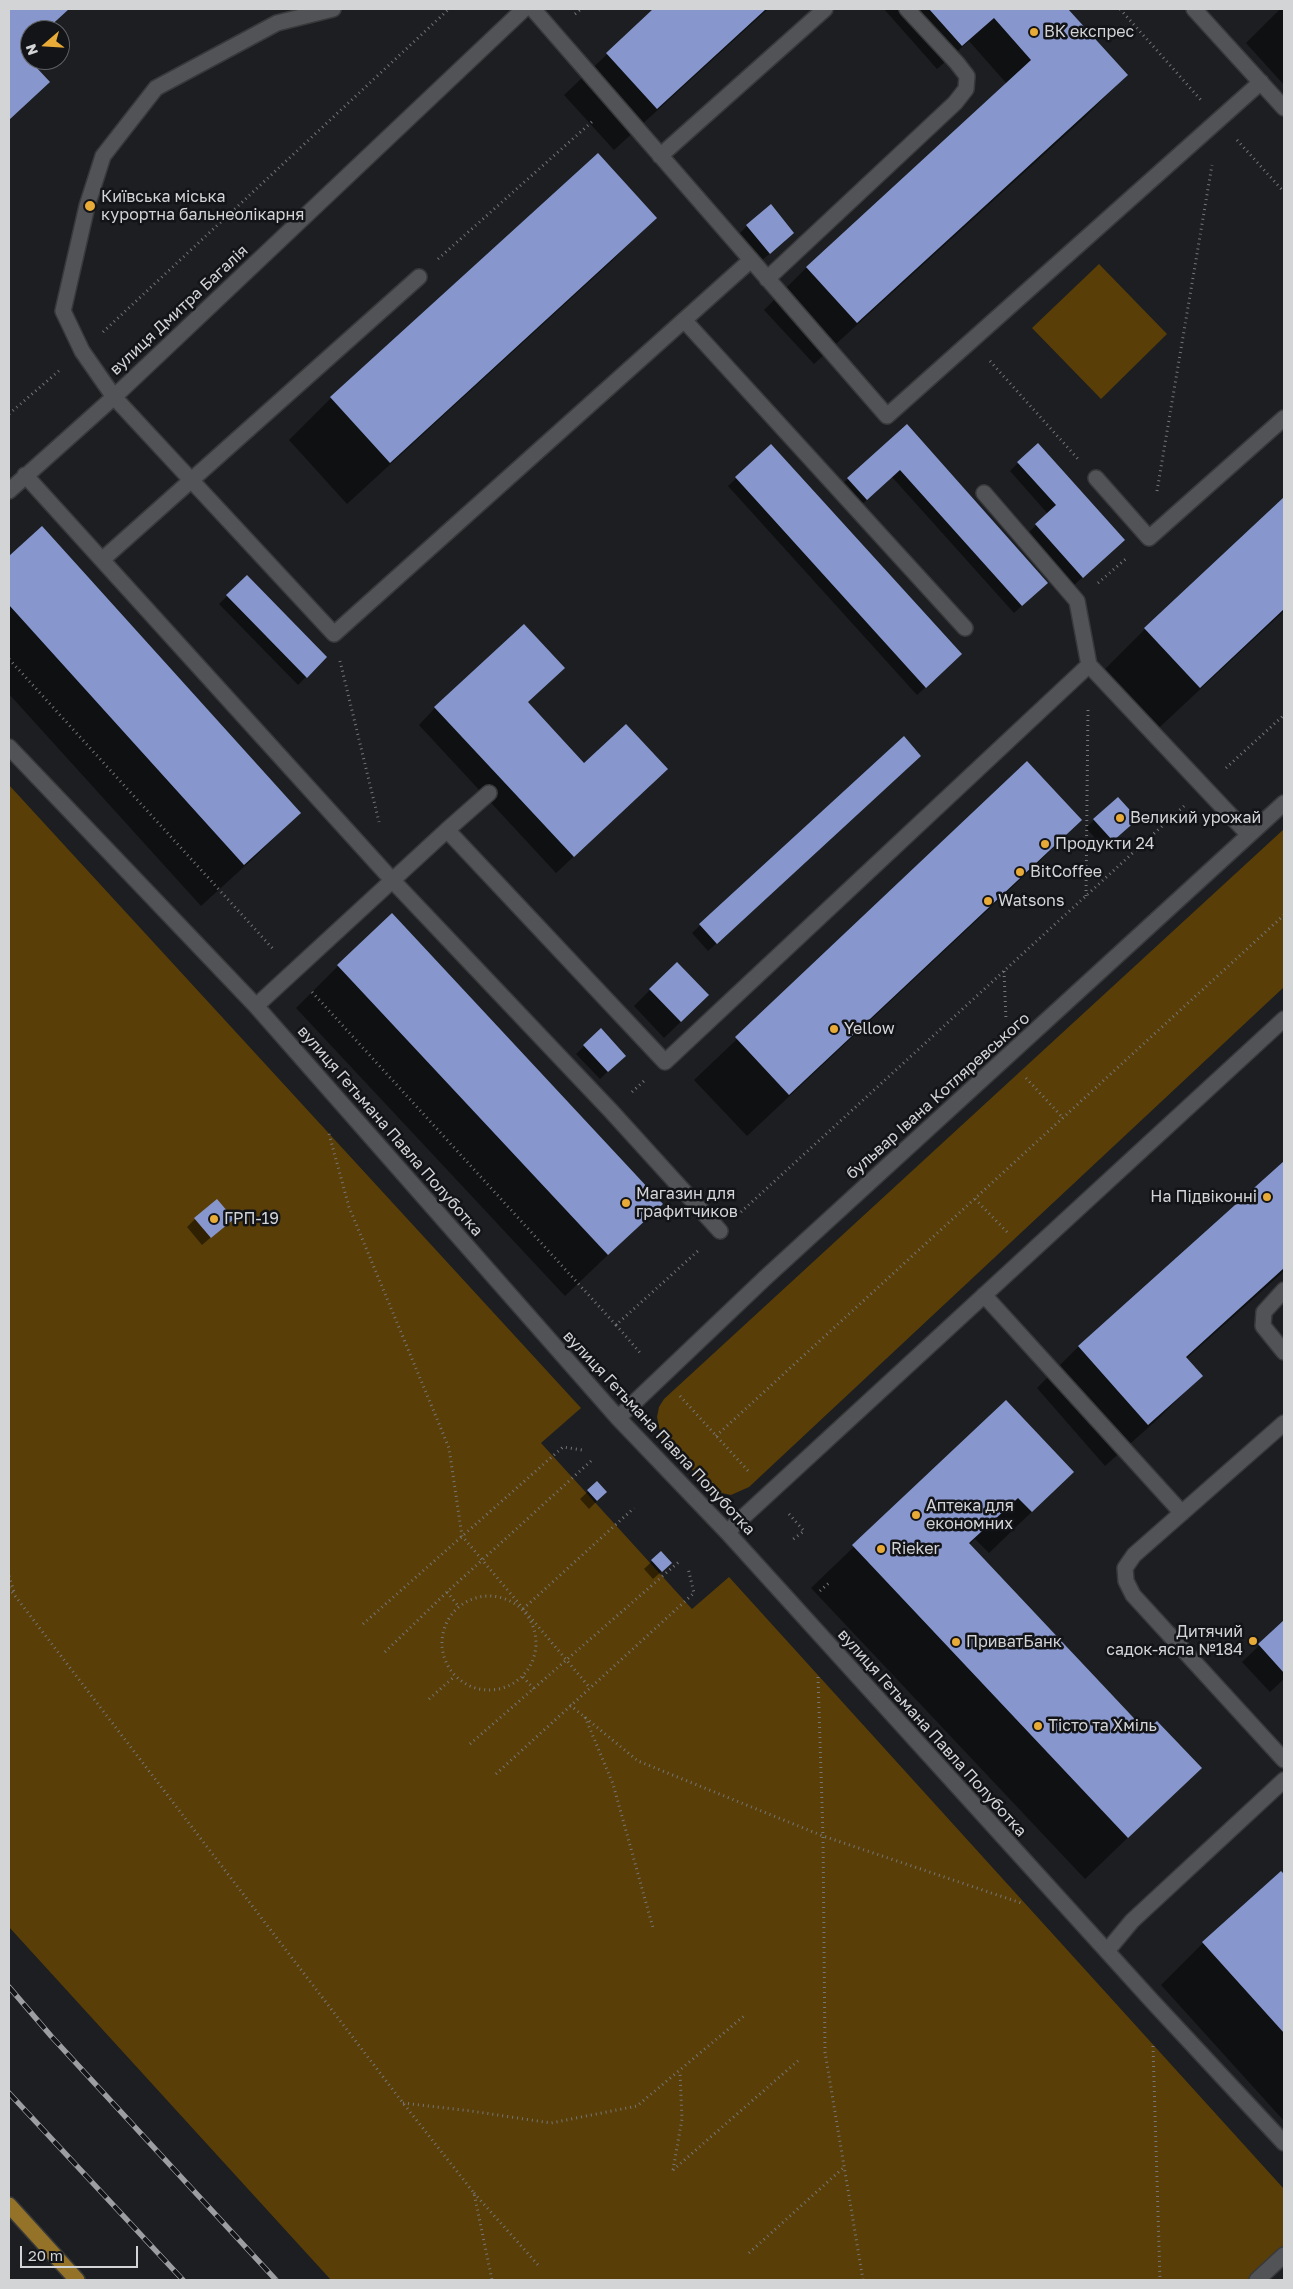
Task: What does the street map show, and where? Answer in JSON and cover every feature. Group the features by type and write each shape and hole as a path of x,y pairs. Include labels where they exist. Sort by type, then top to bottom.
{"main road":[{"path":"9,2205 77,2280"}],"street":[{"path":"333,9 277,23 156,88 103,156 87,206 63,311 82,351 114,397 334,634 751,260"},
{"name":"вулиця Дмитра Багалія","path":"9,490 114,397 524,9"},
{"path":"533,9 886,416 1261,82"},
{"path":"660,156 825,9"},
{"path":"768,279 955,103 966,89 967,76 907,9"},
{"path":"1194,9 1284,108"},
{"path":"103,559 419,276"},
{"path":"684,320 965,628"},
{"path":"1096,478 1149,538 1284,418"},
{"path":"26,476 394,881 611,1111 720,1231"},
{"path":"984,493 1077,601 1089,665 1249,835"},
{"path":"447,830 665,1062 1089,665"},
{"name":"вулиця Гетьмана Павла Полуботка","path":"9,747 256,1006 618,1418 726,1532 1152,2001 1284,2143"},
{"path":"256,1006 489,793"},
{"name":"бульвар Івана Котляревського","path":"618,1418 661,1375 1284,802"},
{"path":"726,1532 1284,1019"},
{"path":"1284,1290 1264,1312 1264,1326 1284,1352"},
{"path":"984,1295 1182,1513"},
{"path":"1284,1423 1134,1555 1125,1568 1126,1581 1133,1595 1284,1760"},
{"path":"1107,1951 1132,1921 1284,1780"},
{"path":"1257,2280 1284,2255"}],"path":[{"path":"9,414 82,351 448,9"},
{"path":"419,276 613,103"},
{"path":"1077,601 1149,538 1219,120"},
{"path":"972,340 1096,478"},
{"path":"334,634 380,824"},
{"path":"1086,896 1089,665"},
{"path":"716,1436 1284,915"},
{"path":"611,1111 665,1062"},
{"path":"328,1132 349,1207 450,1448 462,1536 590,1688"},
{"path":"975,1199 1028,1254"},
{"path":"616,1326 804,1531 792,1540"},
{"path":"363,1624 563,1447 582,1450"},
{"path":"385,1652 446,1592 591,1460"},
{"path":"523,1609 634,1508"},
{"path":"470,1744 681,1560"},
{"path":"496,1774 694,1593 688,1568"},
{"path":"9,1576 14,1595"},
{"path":"9,1588 403,2103 474,2193 539,2266"},
{"path":"446,1592 458,1607"},
{"path":"498,1596 511,1601 523,1609 532,1621 536,1635 536,1650 532,1664 523,1677 511,1686 497,1691 481,1691 467,1686 455,1676 446,1664 442,1641 448,1619 458,1607 470,1599 498,1596"},
{"path":"818,1674 823,1836 825,2052 863,2280"},
{"path":"429,1700 455,1676"},
{"path":"523,1677 534,1689"},
{"path":"570,1705 638,1761 823,1836 1026,1905"},
{"path":"584,1716 612,1784 653,1928"},
{"path":"1152,2001 1160,2280"},
{"path":"403,2103 552,2123 637,2106 680,2072 744,2016"},
{"path":"680,2072 682,2118 673,2170 800,2059"},
{"path":"749,2253 843,2168"},
{"path":"474,2193 492,2280"}],"shaded area":[{"path":"1099,264 1167,334 1101,399 1032,328"},
{"path":"9,785 581,1408 541,1443 692,1609 729,1577 1284,2189 1284,2266 1269,2280 331,2280 9,1927"},
{"path":"1284,829 1284,987 749,1487 731,1495 712,1491 661,1436 657,1417 659,1407 664,1399"}],"building":[{"path":"9,9 69,9 57,20 20,20 20,70 39,70 50,82 9,120"},
{"path":"653,9 766,9 657,109 606,53"},
{"path":"929,9 1068,9 1128,75 857,323 806,267 1031,60 994,18 962,46"},
{"path":"598,153 657,218 390,463 330,397"},
{"path":"771,204 794,233 770,254 746,225"},
{"path":"907,424 1048,583 1022,606 900,470 867,500 847,478"},
{"path":"1038,443 1125,540 1083,578 1035,524 1056,505 1017,462"},
{"path":"771,444 962,654 926,688 735,477"},
{"path":"1284,497 1284,609 1200,688 1144,628"},
{"path":"42,526 301,813 244,865 9,605 9,556"},
{"path":"247,575 327,657 307,678 226,595"},
{"path":"524,624 565,668 528,702 584,763 626,724 668,769 574,857 434,707"},
{"path":"904,736 921,756 717,944 699,924"},
{"path":"1027,761 1082,820 789,1095 735,1037"},
{"path":"1118,797 1138,819 1113,841 1093,819"},
{"path":"392,913 663,1204 608,1255 337,965"},
{"path":"677,962 709,995 681,1022 649,989"},
{"path":"601,1028 626,1056 608,1072 583,1045"},
{"path":"1284,1161 1284,1268 1186,1357 1203,1376 1148,1425 1078,1346"},
{"name":"ГРП-19","path":"217,1199 234,1219 211,1238 194,1218"},
{"path":"1006,1400 1074,1472 1032,1512 1018,1498 969,1543 1146,1731 1157,1721 1202,1768 1128,1838 852,1545"},
{"path":"597,1481 607,1492 597,1501 587,1490"},
{"path":"661,1551 672,1563 662,1572 651,1560"},
{"path":"1284,1620 1284,1673 1258,1644"},
{"path":"1281,1871 1284,1874 1284,2033 1202,1942"}],"railway":[{"path":"9,1987 51,2036 276,2280"},
{"path":"9,2093 183,2280"}],"place":[{"name":"ВК експрес","path":"1034,32"},
{"name":"Київська міська курортна бальнеолікарня","path":"90,206"},
{"name":"Великий урожай","path":"1120,818"},
{"name":"Продукти 24","path":"1045,844"},
{"name":"BitCoffee","path":"1020,872"},
{"name":"Watsons","path":"988,901"},
{"name":"Yellow","path":"834,1029"},
{"name":"На Підвіконні","path":"1267,1197"},
{"name":"Магазин для графитчиков","path":"626,1203"},
{"name":"ГРП-19","path":"214,1219"},
{"name":"Аптека для економних","path":"916,1515"},
{"name":"Rieker","path":"881,1549"},
{"name":"Дитячий садок-ясла №184","path":"1253,1641"},
{"name":"ПриватБанк","path":"956,1642"},
{"name":"Тісто та Хміль","path":"1038,1726"}]}
